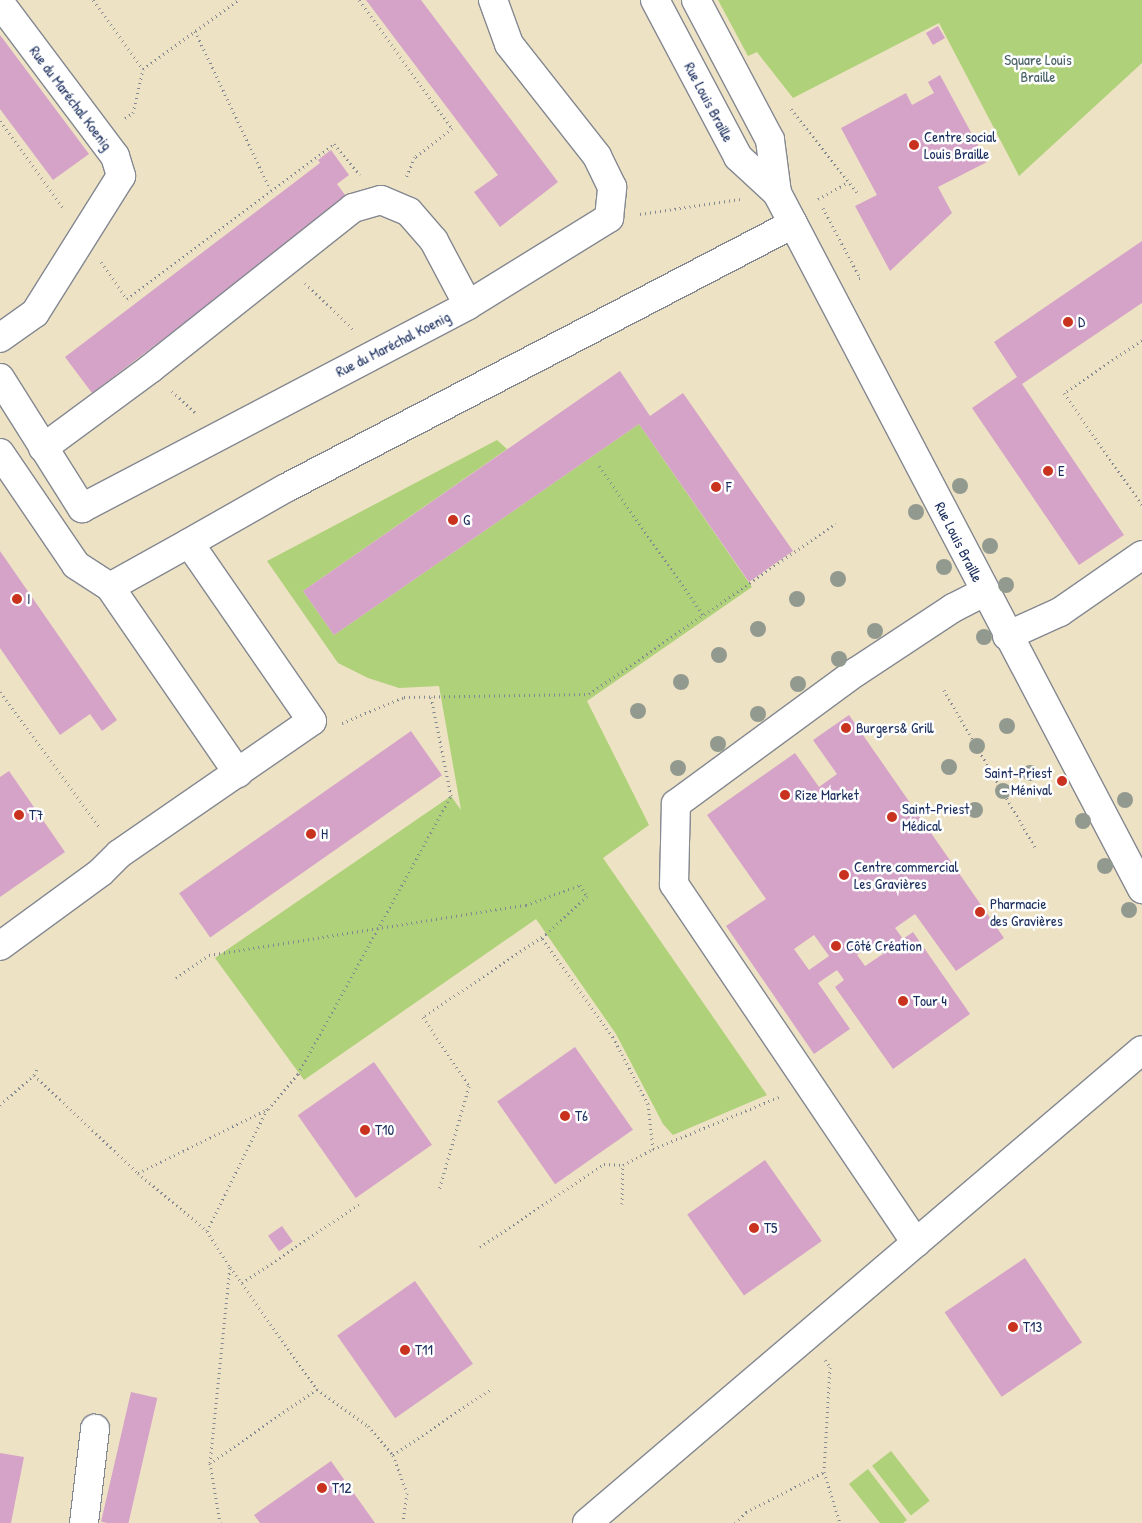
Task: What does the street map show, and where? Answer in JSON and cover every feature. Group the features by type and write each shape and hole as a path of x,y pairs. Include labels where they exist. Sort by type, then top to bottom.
{"street":[{"path":"493,0 509,44 597,156 612,187 609,218"},
{"name":"Rue Louis Braille","path":"655,0 738,157 777,193 794,224 1007,636 1142,889"},
{"name":"Rue Louis Braille","path":"696,0 770,140 777,193"},
{"name":"Rue du Maréchal Koenig","path":"0,3 115,156 121,176 35,314 0,338"},
{"path":"43,448 150,369 353,208 387,203 409,212 434,241 468,305"},
{"name":"Rue du Maréchal Koenig","path":"0,378 82,508 468,305 609,218"},
{"path":"110,586 286,488 794,224"},
{"path":"0,453 76,565 110,586 238,773"},
{"path":"0,946 101,872 119,854 312,722 189,543"},
{"path":"1007,636 1060,612 1142,555"},
{"path":"916,1243 674,884 676,804 842,682 953,608 984,592"},
{"path":"587,1523 1142,1050"},
{"path":"84,1523 95,1429"}],"path":[{"path":"93,0 143,69"},
{"path":"100,136 133,113 143,69 238,0"},
{"path":"0,121 127,299 270,189 334,144 387,203 415,157 452,128 359,0"},
{"path":"195,31 270,189"},
{"path":"787,104 857,192"},
{"path":"818,199 849,182"},
{"path":"609,218 777,193"},
{"path":"284,263 376,352"},
{"path":"1142,340 1064,392 1142,505"},
{"path":"150,369 219,435"},
{"path":"599,466 704,616"},
{"path":"312,722 347,723 404,697 589,694 836,523"},
{"path":"944,690 1036,849"},
{"path":"0,692 119,854"},
{"path":"208,1231 268,1109 298,1074 451,796 431,697"},
{"path":"176,978 209,955 526,905 580,885 587,896 541,937 423,1017 469,1086 439,1190"},
{"path":"541,937 613,1037 648,1104 652,1149"},
{"path":"0,1105 34,1075 37,1068"},
{"path":"34,1075 138,1173 208,1231 230,1266 317,1388 368,1426 393,1455 408,1492 403,1523"},
{"path":"480,1247 604,1164 623,1165 652,1149 772,1102 805,1080"},
{"path":"138,1173 268,1109"},
{"path":"622,1204 623,1165"},
{"path":"242,1283 359,1204"},
{"path":"220,1523 210,1463 230,1266"},
{"path":"806,1335 830,1366 824,1472 840,1523"},
{"path":"210,1463 317,1388"},
{"path":"393,1455 491,1390"},
{"path":"735,1523 746,1512 824,1472"}],"green space":[{"name":"Square Louis Braille","path":"718,0 1142,0 1142,63 1019,176 939,23 793,98 757,52 748,56"},
{"path":"639,424 752,587 587,701 649,825 603,858 767,1095 673,1135 663,1124 616,1034 536,919 304,1080 215,958 451,796 461,810 439,686 399,688 368,678 338,663 267,561 497,440 507,449 303,591 334,635"},
{"path":"891,1451 930,1501 911,1515 872,1466"},
{"path":"868,1469 907,1520 903,1523 880,1523 849,1484"}],"building":[{"path":"366,0 421,0 558,182 500,227 474,192 498,175"},
{"path":"938,26 945,38 933,45 926,33"},
{"path":"0,35 89,154 53,180 0,109"},
{"name":"Centre social Louis Braille","path":"940,75 987,162 938,187 952,213 890,271 855,206 877,195 841,128 906,93 912,105 934,93 928,82"},
{"path":"331,150 349,175 337,184 348,199 92,393 65,357 320,163 318,160"},
{"path":"1142,241 1142,303 1022,384 1124,535 1079,565 972,408 1017,377 994,342"},
{"name":"G","path":"620,371 650,416 683,393 793,551 749,582 639,424 334,635 303,591"},
{"name":"I","path":"0,551 117,720 102,731 90,714 60,735 0,648"},
{"path":"849,715 1004,938 956,971 915,914 895,928 903,939 913,932 970,1014 893,1069 835,987 844,980 837,970 818,983 850,1029 814,1054 726,926 766,899 707,815 795,753 819,787 837,774 813,740","holes":["814,935 829,956 809,970 794,949","875,943 883,954 865,966 857,955"]},
{"name":"H","path":"411,731 442,775 210,938 179,893"},
{"name":"T7","path":"9,771 65,852 0,897 0,777"},
{"name":"T6","path":"575,1047 633,1130 555,1184 497,1101"},
{"name":"T10","path":"374,1062 432,1145 356,1198 298,1115"},
{"name":"T5","path":"765,1160 822,1241 744,1296 687,1214"},
{"path":"282,1226 293,1242 279,1251 268,1236"},
{"name":"T13","path":"1025,1258 1082,1343 1002,1397 945,1312"},
{"name":"T11","path":"415,1281 473,1364 395,1418 337,1335"},
{"path":"131,1392 157,1398 128,1523 101,1522"},
{"path":"0,1453 24,1457 11,1523 0,1523"},
{"name":"T12","path":"331,1461 375,1523 260,1523 254,1515"}],"place":[{"name":"Centre social Louis Braille","path":"914,145"},
{"name":"D","path":"1068,322"},
{"name":"E","path":"1048,471"},
{"name":"F","path":"716,487"},
{"name":"G","path":"453,520"},
{"name":"I","path":"17,599"},
{"name":"Burgers& Grill","path":"846,728"},
{"name":"Saint-Priest - Ménival","path":"1062,781"},
{"name":"Rize Market","path":"785,795"},
{"name":"T7","path":"19,815"},
{"name":"Saint-Priest Médical","path":"892,817"},
{"name":"H","path":"311,834"},
{"name":"Centre commercial Les Gravières","path":"844,875"},
{"name":"Pharmacie des Gravières","path":"980,912"},
{"name":"Côté Création","path":"836,946"},
{"name":"Tour 4","path":"903,1001"},
{"name":"T6","path":"565,1116"},
{"name":"T10","path":"365,1130"},
{"name":"T5","path":"754,1228"},
{"name":"T13","path":"1013,1327"},
{"name":"T11","path":"405,1350"},
{"name":"T12","path":"322,1488"}]}
